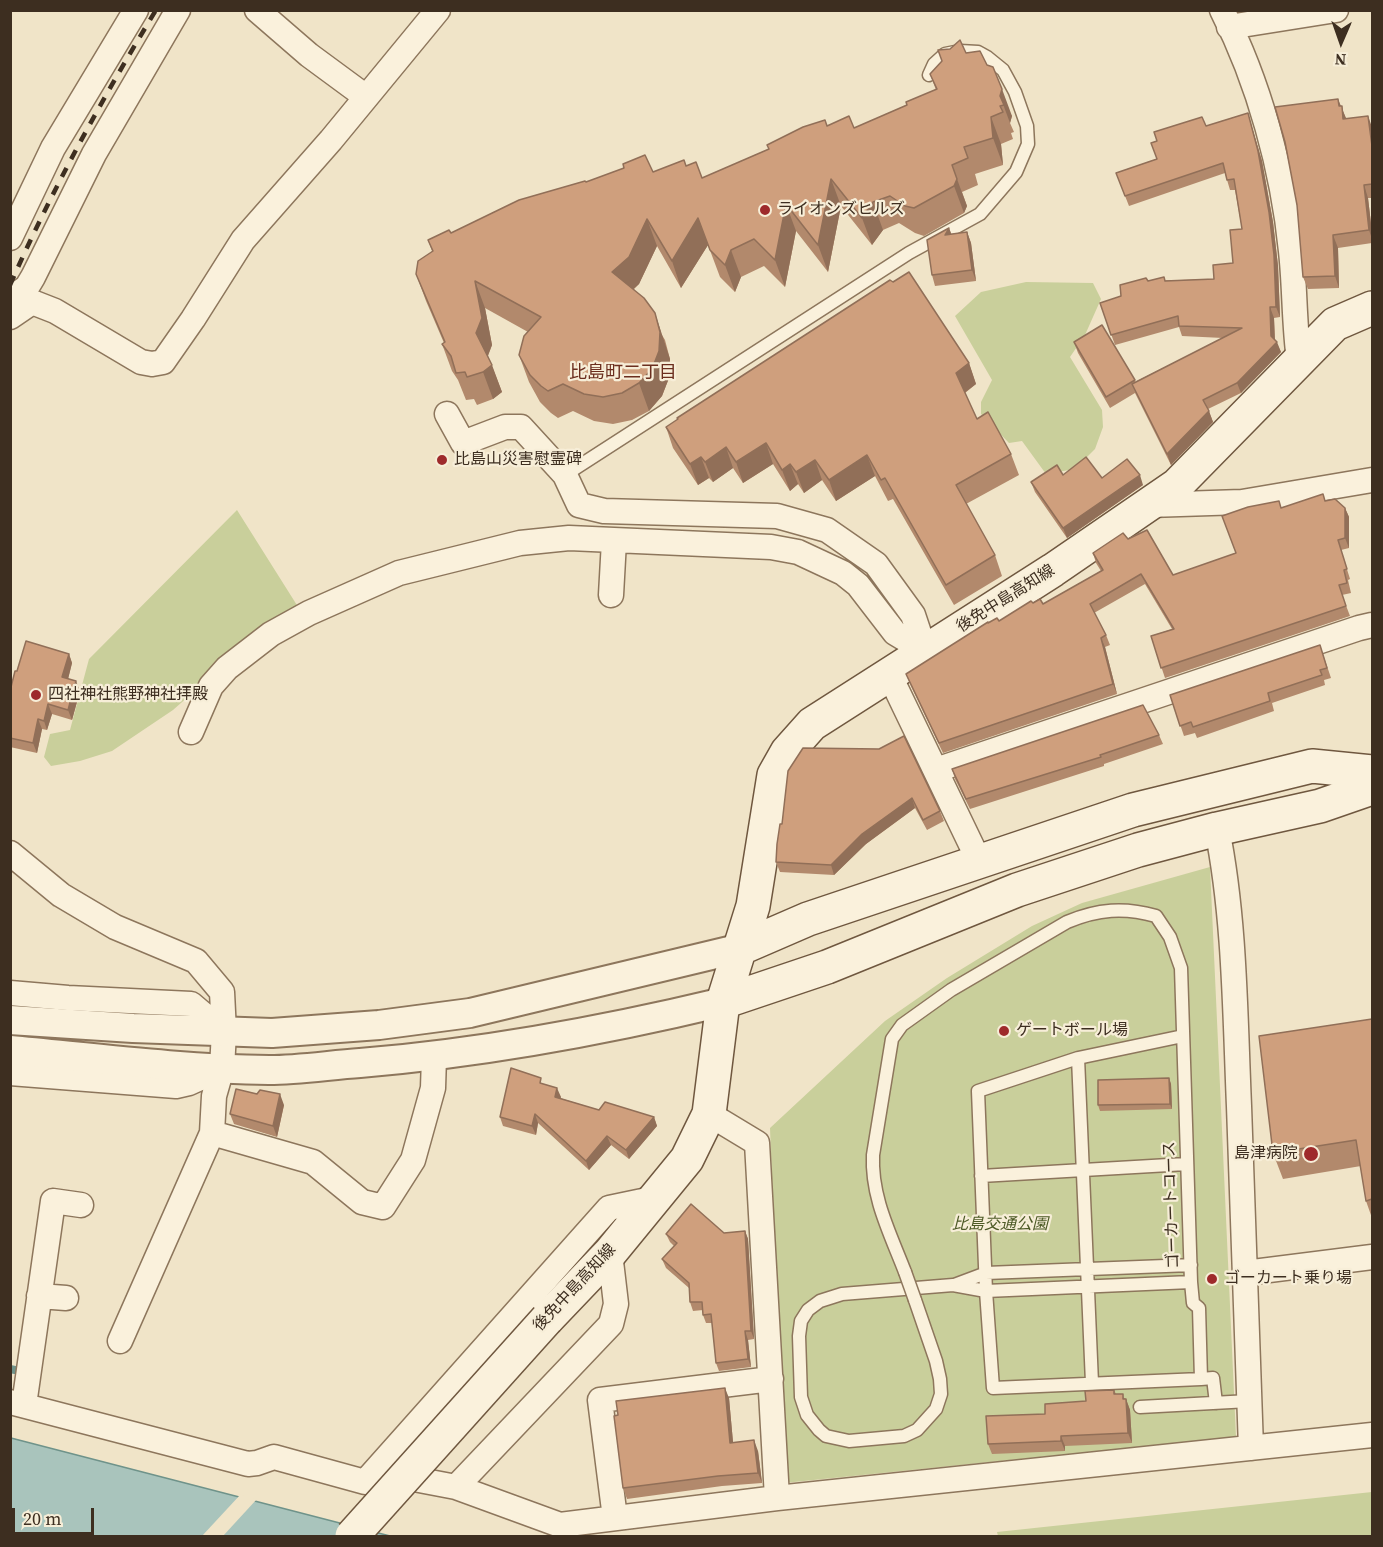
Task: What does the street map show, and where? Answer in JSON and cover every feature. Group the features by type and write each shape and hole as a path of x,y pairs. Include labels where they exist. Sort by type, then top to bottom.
{"main road":[{"name":"後免中島高知線","path":"352,1536 547,1319 610,1253 687,1159 709,1114 723,1002 753,906 774,775 786,752 812,724 1053,570 1177,484 1335,324 1372,308"},
{"path":"741,948 808,919 1133,810 1312,766 1372,772"},
{"path":"723,1002 827,967 1017,890 1138,850 1216,829 1320,806 1372,788"}],"street":[{"path":"10,238 54,148 136,10"},
{"path":"10,299 27,287 33,277 94,154 178,10"},
{"path":"257,10 309,55 366,97"},
{"path":"10,317 32,302 55,311 141,362 152,364 163,362 243,240 438,10"},
{"path":"1299,360 1291,251 1284,200 1257,92 1225,19 1336,10"},
{"path":"447,414 463,443 506,427 521,427 565,475 579,505 604,511 777,516 827,530 876,564 913,615 925,651"},
{"path":"1149,505 1242,502 1372,480"},
{"path":"191,732 211,686 227,668 271,634 309,613 399,573 520,543 569,538 771,547 798,552 843,573 858,585 895,633 925,651"},
{"path":"611,595 614,541"},
{"path":"936,770 1359,627 1372,625"},
{"path":"889,674 980,861"},
{"path":"1216,829 1221,853 1231,943 1248,1038 1245,1273 1251,1448"},
{"path":"10,853 61,895 115,927 195,961 222,992 224,1032 222,1068 214,1096 212,1133 120,1341"},
{"path":"10,1020 133,1028 272,1033 379,1025 470,1013 741,948"},
{"path":"10,993 191,1004 224,1032"},
{"path":"10,1050 271,1070 434,1057 492,1049 601,1029 723,1002"},
{"path":"212,1133 313,1162 362,1202 383,1207 413,1160 433,1088 434,1057"},
{"path":"10,1073 176,1086 189,1083 222,1068"},
{"path":"709,1114 757,1143 777,1498"},
{"path":"364,1482 609,1208 652,1200"},
{"path":"81,1205 52,1201 39,1296 17,1403 248,1464 274,1457 364,1482 414,1479 456,1487 560,1525 777,1498 1372,1435"},
{"path":"456,1487 611,1324 616,1304 610,1253"},
{"path":"1245,1273 1372,1257"},
{"path":"39,1296 66,1298"},
{"path":"615,1518 600,1400 771,1379"}],"lane":[{"path":"565,475 909,253 980,214 1016,172 1028,144 1027,126 1016,92 1003,70 978,52 960,51 945,54 934,64 929,75"},
{"name":"ゴーカートコース","path":"1183,1036 1181,968 1170,938 1156,916 1136,910 1107,909 1084,914 1066,922 951,990 902,1025 892,1039 872,1171 876,1195 905,1272 915,1300 936,1361 941,1394 936,1409 917,1430 904,1436 849,1441 826,1436 819,1430 807,1415 801,1397 799,1336 801,1321 808,1310 820,1301 842,1294 953,1285 986,1291 1191,1282 1183,1036"},
{"path":"1183,1036 1078,1058 978,1091 986,1291 993,1388 1213,1378 1216,1403"},
{"path":"1078,1058 1092,1383"},
{"path":"981,1176 1186,1164"},
{"path":"953,1285 986,1273 1191,1265"},
{"path":"1191,1282 1193,1303 1199,1308 1201,1378"},
{"path":"1140,1407 1249,1401"}],"green space":[{"path":"1026,282 1093,283 1101,299 1085,335 1070,357 1102,410 1103,427 1095,449 1075,469 1046,474 1022,441 1009,443 981,414 981,402 992,380 955,316 981,292"},
{"path":"237,510 300,610 223,666 173,710 112,751 80,761 51,766 44,757 50,734 70,730 89,659"},
{"name":"比島交通公園","path":"1210,867 1236,1437 784,1483 770,1128 885,1021 947,978 1032,926 1082,903"},
{"path":"1372,1492 1372,1536 998,1536 997,1532"}],"water":[{"path":"11,1438 390,1536 11,1536"}],"pier":[{"path":"240,1495 257,1499 223,1536 202,1536"}],"building":[{"path":"960,40 966,53 980,51 987,65 993,67 1002,89 1000,96 1004,105 1000,106 1003,112 991,117 993,138 964,147 968,158 952,165 957,179 954,186 914,208 905,206 890,196 873,202 862,218 831,179 818,245 786,204 775,260 754,239 731,250 725,265 710,250 698,218 672,261 647,219 629,257 612,272 644,298 655,313 660,332 659,351 652,369 639,383 622,393 603,397 584,394 563,384 548,391 541,386 530,375 519,355 524,336 541,317 475,281 482,318 476,333 492,365 483,372 467,377 465,372 456,373 451,356 442,344 445,342 416,274 418,261 433,251 428,240 449,230 451,233 519,200 586,182 624,168 623,164 645,155 653,172 684,160 686,166 696,162 702,178 769,149 767,145 803,127 825,120 827,126 849,116 854,128 937,89 930,74 942,61 938,50 950,49"},
{"path":"1338,99 1339,106 1342,106 1343,119 1368,116 1372,146 1372,184 1364,185 1369,230 1333,235 1335,276 1303,277 1297,205 1285,142 1275,107"},
{"path":"1248,113 1258,151 1269,212 1274,255 1276,307 1270,307 1271,336 1277,342 1237,383 1203,400 1209,411 1167,454 1132,384 1242,328 1179,326 1178,316 1111,335 1100,303 1121,296 1120,285 1146,278 1148,281 1164,277 1165,281 1214,279 1213,265 1233,263 1230,230 1242,229 1234,179 1227,180 1223,163 1125,196 1116,173 1157,159 1151,143 1157,141 1154,132 1202,117 1206,126"},
{"path":"949,228 945,235 967,232 972,270 932,275 927,240"},
{"path":"909,272 969,363 956,373 977,419 988,412 1011,454 956,485 995,555 946,585 885,478 881,480 867,455 829,480 815,460 796,472 790,464 782,470 766,443 736,462 726,447 705,462 701,457 690,464 666,427 890,280 893,282"},
{"path":"1102,325 1135,380 1106,397 1074,342"},
{"path":"1086,457 1102,478 1127,459 1140,475 1063,528 1031,482 1057,465 1063,475"},
{"path":"1323,494 1325,501 1335,499 1345,508 1345,538 1338,540 1347,569 1344,570 1347,583 1339,585 1346,606 1161,668 1151,636 1174,629 1141,574 1090,604 1106,635 1101,638 1113,684 939,743 906,674 988,622 997,618 999,621 1031,601 1033,603 1040,599 1043,604 1103,570 1093,553 1123,533 1128,539 1147,530 1173,575 1236,553 1222,516 1248,507 1279,501 1281,508"},
{"path":"26,641 69,654 62,677 76,681 68,710 48,704 44,721 38,719 33,743 10,738 10,691"},
{"path":"1320,645 1327,668 1320,670 1322,675 1268,693 1270,701 1193,727 1191,722 1180,726 1170,695"},
{"path":"1143,705 1159,735 1100,755 1101,757 966,799 952,769"},
{"path":"904,736 940,811 923,820 912,798 862,834 831,865 776,862 788,771 803,748 879,749"},
{"path":"1372,1019 1372,1199 1366,1201 1356,1140 1273,1153 1259,1036"},
{"path":"511,1068 541,1078 540,1083 557,1088 555,1097 599,1110 605,1102 654,1117 626,1150 607,1136 586,1161 535,1114 532,1126 500,1117"},
{"path":"1169,1078 1170,1104 1098,1105 1098,1080"},
{"path":"236,1089 257,1094 260,1090 280,1094 273,1126 230,1114"},
{"path":"691,1204 724,1233 745,1231 751,1331 745,1331 748,1359 716,1363 711,1314 703,1315 702,1302 690,1302 689,1283 662,1259 677,1243 666,1234"},
{"path":"725,1388 730,1443 754,1440 758,1473 623,1488 614,1416 618,1415 616,1401"},
{"path":"1114,1390 1114,1394 1123,1394 1123,1399 1126,1399 1128,1433 1061,1436 1061,1441 988,1444 986,1416 1045,1414 1045,1404 1086,1401 1085,1391"}],"waterway":[{"path":"10,1369 15,1370"}],"railway":[{"path":"10,285 78,145 156,10"}],"place":[{"name":"ライオンズヒルズ","path":"765,210"},
{"name":"比島山災害慰霊碑","path":"442,460"},
{"name":"四社神社熊野神社拝殿","path":"36,695"},
{"name":"ゲートボール場","path":"1004,1031"},
{"name":"島津病院","path":"1311,1154"},
{"name":"ゴーカート乗り場","path":"1212,1279"}],"district":[{"name":"比島町二丁目","path":"623,373"}]}
